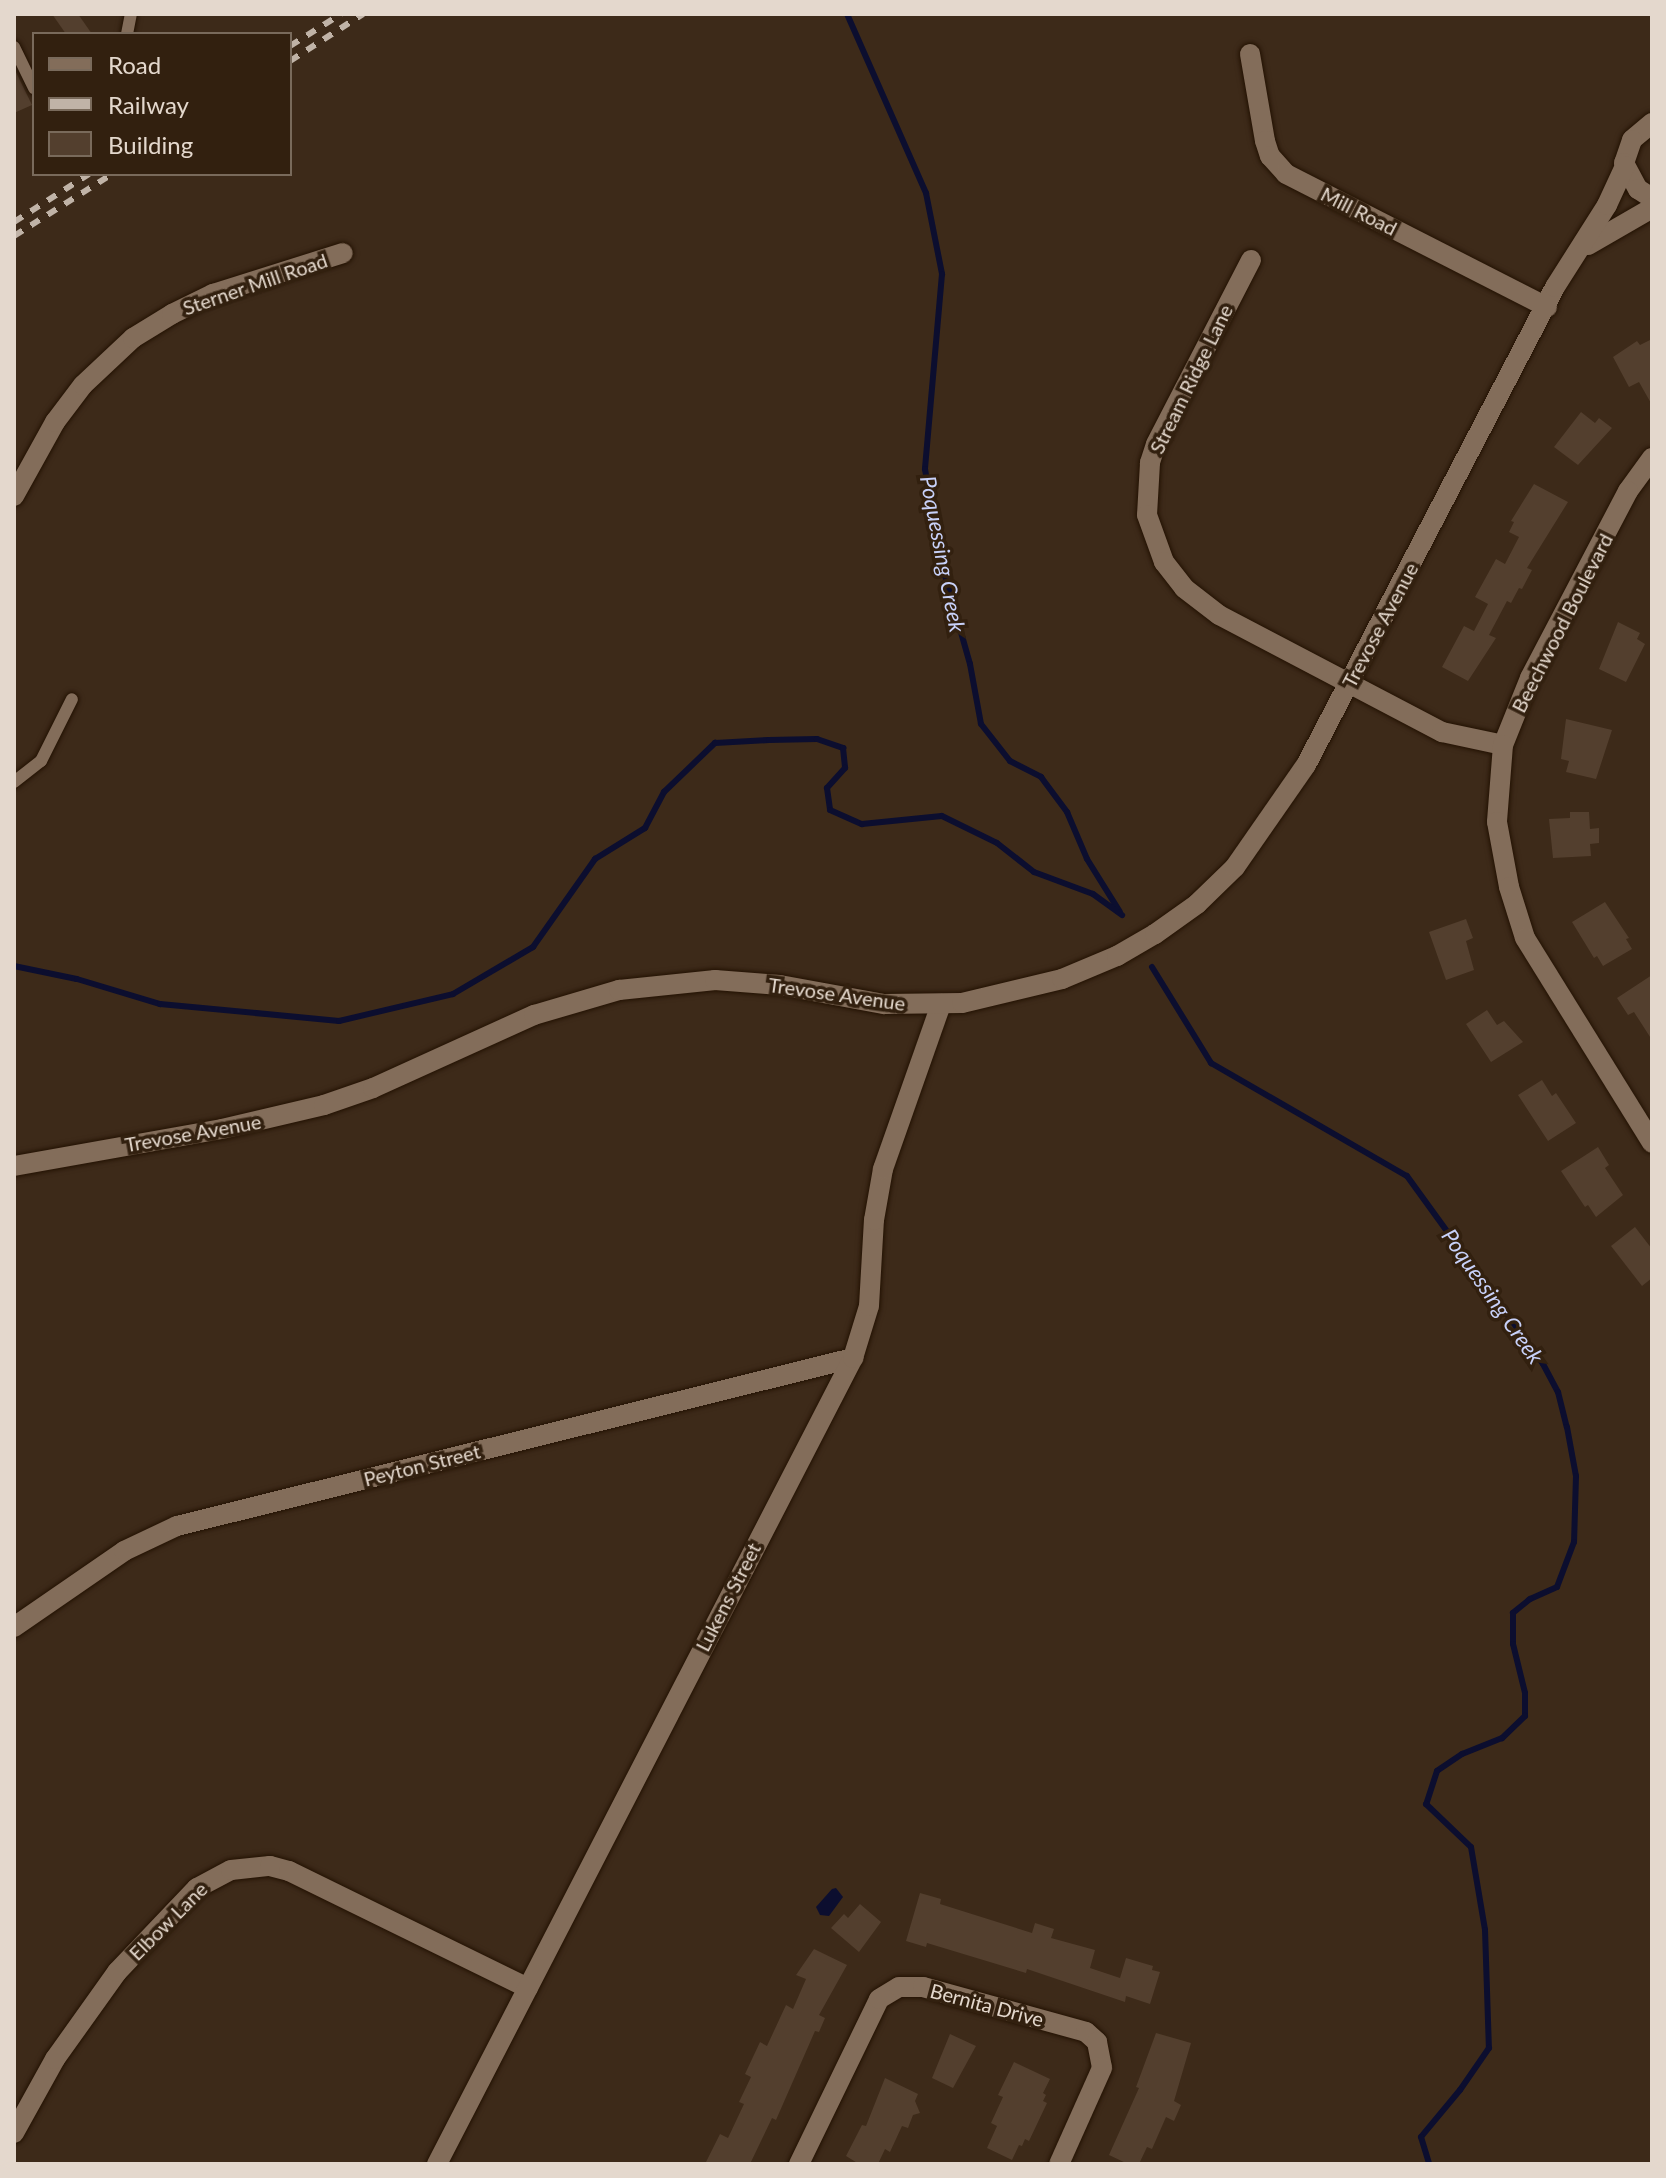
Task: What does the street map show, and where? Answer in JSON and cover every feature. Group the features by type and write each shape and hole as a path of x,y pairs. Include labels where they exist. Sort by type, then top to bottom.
{"street":[{"name":"Mill Road","path":"1250,54 1265,141 1277,167 1547,307"},
{"name":"Trevose Avenue","path":"14,1166 236,1126 324,1105 373,1088 534,1015 619,990 683,981 748,981 884,1004 941,1004 987,999 1062,979 1117,956 1155,934 1211,891 1255,842 1306,765 1547,307 1607,205 1625,166 1628,147 1650,122"},
{"path":"1625,166 1638,189 1652,198"},
{"name":"Trevose Avenue","path":"1578,253 1610,229 1652,208"},
{"name":"Sterner Mill Road","path":"14,495 55,422 83,385 133,338 213,294 343,253"},
{"name":"Stream Ridge Lane","path":"1251,260 1156,444 1146,493 1150,527 1164,562 1198,601 1442,732 1503,745"},
{"name":"Beechwood Boulevard","path":"1652,458 1628,491 1530,678 1503,745 1497,822 1509,887 1525,938 1652,1143"},
{"name":"Lukens Street","path":"437,2164 853,1358 869,1306 874,1220 883,1169 941,1004"},
{"name":"Peyton Street","path":"14,1627 124,1551 177,1526 853,1358"},
{"name":"Elbow Lane","path":"14,2133 55,2059 117,1972 197,1888 231,1870 270,1866 289,1871 528,1988"},
{"name":"Bernita Drive","path":"799,2164 879,1999 899,1987 923,1987 1086,2032 1097,2042 1102,2068 1059,2164"}],"lane":[{"path":"14,47 32,84"},
{"path":"14,782 41,761 72,699"}],"shaded area":[{"path":"836,1888 843,1897 829,1916 820,1915 816,1907"}],"building":[{"path":"52,14 78,14 91,32 65,32"},
{"path":"14,68 32,105 14,113"},
{"path":"1652,339 1652,405 1639,382 1629,387 1613,357 1637,341 1640,345"},
{"path":"1581,412 1595,423 1599,418 1612,428 1578,465 1554,447"},
{"path":"1534,484 1568,502 1527,568 1532,570 1522,589 1519,588 1511,603 1507,601 1489,635 1496,638 1468,681 1442,667 1464,626 1474,631 1488,604 1475,597 1496,559 1505,564 1519,537 1509,532 1514,522 1511,521"},
{"path":"1618,622 1640,633 1637,639 1645,644 1626,682 1599,669"},
{"path":"1566,719 1612,730 1596,779 1566,772 1569,761 1561,759"},
{"path":"1570,812 1589,812 1590,829 1599,828 1599,843 1590,844 1591,856 1553,858 1549,819 1570,818"},
{"path":"1605,902 1629,938 1626,939 1632,949 1603,966 1597,956 1594,958 1572,922"},
{"path":"1466,919 1473,938 1466,941 1474,970 1446,980 1429,932"},
{"path":"1652,975 1652,1040 1634,1012 1628,1015 1617,998"},
{"path":"1487,1010 1497,1025 1504,1021 1523,1042 1491,1062 1466,1024"},
{"path":"1542,1080 1552,1096 1556,1093 1576,1123 1548,1141 1518,1095"},
{"path":"1598,1147 1609,1165 1605,1168 1623,1195 1596,1217 1588,1205 1585,1207 1561,1171"},
{"path":"1635,1227 1652,1249 1652,1278 1642,1286 1611,1246"},
{"path":"920,1893 941,1899 940,1904 1032,1933 1035,1923 1054,1929 1051,1938 1095,1950 1090,1968 1120,1978 1126,1958 1153,1966 1152,1970 1160,1972 1150,2004 1126,1996 1125,2002 1027,1969 1026,1973 927,1943 926,1947 906,1941"},
{"path":"860,1904 881,1922 859,1952 831,1928 844,1914 848,1918"},
{"path":"814,1949 847,1965 819,2015 825,2018 819,2032 815,2031 776,2120 772,2118 750,2164 705,2164 720,2134 728,2138 744,2104 739,2102 751,2077 745,2074 760,2042 767,2046 786,2005 793,2009 806,1979 796,1975"},
{"path":"1156,2033 1191,2043 1174,2101 1181,2105 1174,2121 1166,2117 1152,2149 1147,2147 1139,2164 1128,2164 1109,2155 1139,2088 1136,2087"},
{"path":"950,2034 976,2046 953,2088 932,2078"},
{"path":"1014,2062 1050,2079 1043,2093 1046,2095 1043,2101 1047,2103 1029,2141 1025,2139 1022,2146 1019,2145 1012,2160 987,2148 997,2126 991,2123 1003,2097 998,2095"},
{"path":"885,2078 918,2094 915,2101 920,2113 913,2115 908,2128 902,2126 890,2152 885,2149 878,2164 859,2164 846,2156 862,2125 866,2126"}],"waterway":[{"name":"Poquessing Creek","path":"847,14 926,193 942,274 925,469 940,558 970,664 981,724 1010,761 1041,777 1067,812 1087,859 1120,912"},
{"path":"14,966 77,979 160,1004 339,1021 453,994 533,947 595,859 645,828 664,792 715,743 769,740 817,739 843,748 845,768 827,788 830,810 862,824 942,816 997,843 1034,872 1093,894 1122,915"},
{"name":"Poquessing Creek","path":"1152,967 1211,1063 1407,1176 1543,1364 1558,1392 1567,1427 1576,1476 1574,1542 1557,1587 1530,1599 1513,1613 1513,1644 1525,1693 1525,1716 1502,1738 1462,1754 1437,1771 1426,1804 1471,1847 1485,1930 1489,2048 1460,2090 1421,2137 1429,2164"}],"railway":[{"path":"292,45 341,14"},
{"path":"292,60 363,14"},
{"path":"14,222 86,176"},
{"path":"14,236 109,176"}]}
